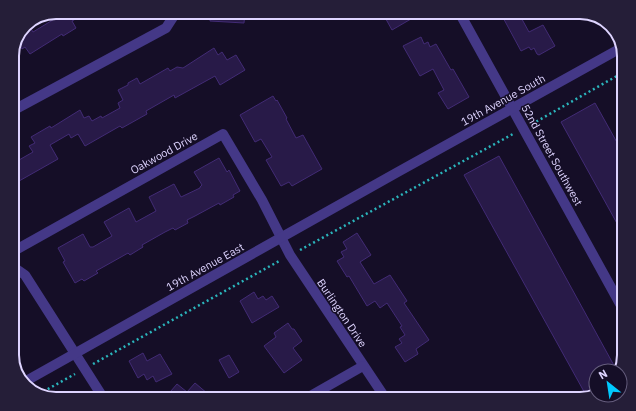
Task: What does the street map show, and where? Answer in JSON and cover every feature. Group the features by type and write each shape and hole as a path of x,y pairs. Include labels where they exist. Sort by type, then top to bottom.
{"street":[{"path":"19,107 166,28 172,19"},
{"name":"52nd Street Southwest","path":"463,19 617,298"},
{"name":"19th Avenue South","path":"396,173 617,50"},
{"name":"Oakwood Drive","path":"19,248 223,134 262,200 281,238"},
{"name":"19th Avenue East","path":"29,380 396,173"},
{"name":"Burlington Drive","path":"281,238 290,255 381,392"},
{"path":"19,271 25,275 99,392"},
{"path":"318,392 364,366"}],"path":[{"path":"45,390 617,76"}],"building":[{"path":"54,19 76,19 72,21 76,28 63,36 62,34 30,54 25,47 22,49 20,46 30,30 31,29 33,32"},
{"path":"210,19 244,19 244,23 210,21"},
{"path":"386,19 411,19 392,30"},
{"path":"504,19 522,19 529,32 543,25 555,46 539,55 534,48 531,50 529,47 521,51"},
{"path":"421,37 424,44 428,42 430,47 436,44 451,70 453,69 469,97 448,109 438,93 444,90 433,69 420,76 403,46"},
{"path":"214,48 218,55 222,52 227,60 236,55 245,70 220,85 215,76 175,98 174,95 146,111 147,114 122,128 120,126 85,146 78,134 71,138 69,134 50,145 58,159 19,181 19,160 33,152 29,146 35,143 31,137 50,126 51,128 80,110 84,118 89,116 92,121 101,116 102,118 120,108 118,103 123,100 118,90 128,85 128,83 137,78 140,84 168,68 170,71 177,67 183,68"},
{"path":"273,96 276,101 277,100 287,118 286,119 296,138 303,135 322,169 292,186 289,182 281,186 266,160 272,157 261,139 255,142 240,115"},
{"path":"595,103 617,142 617,223 561,122"},
{"path":"499,156 613,363 588,363 588,391 584,392 464,175"},
{"path":"219,158 227,172 229,170 240,191 233,195 234,197 220,205 219,203 187,220 188,223 175,230 173,228 165,232 142,245 143,247 130,255 128,253 96,271 98,273 84,281 82,279 75,283 63,262 65,261 58,248 83,234 90,247 93,247 112,236 104,222 129,208 136,222 156,211 149,197 174,184 181,197 200,188 202,185 194,172"},
{"path":"357,233 371,255 360,262 374,284 390,275 407,301 404,303 429,340 416,349 418,354 405,362 395,347 402,343 399,339 405,335 400,327 402,326 387,303 380,308 375,301 367,306 349,276 347,277 337,261 344,257 341,252 347,249 343,242"},
{"path":"254,292 258,299 263,296 266,300 272,296 279,307 252,323 240,301"},
{"path":"288,323 302,341 293,348 302,360 284,373 264,346 276,337 274,333"},
{"path":"143,353 147,361 160,354 172,374 156,382 153,376 147,380 144,374 138,378 129,361"},
{"path":"229,355 239,372 229,378 219,360"},
{"path":"195,383 206,392 187,392"},
{"path":"177,384 187,392 170,392"}]}
